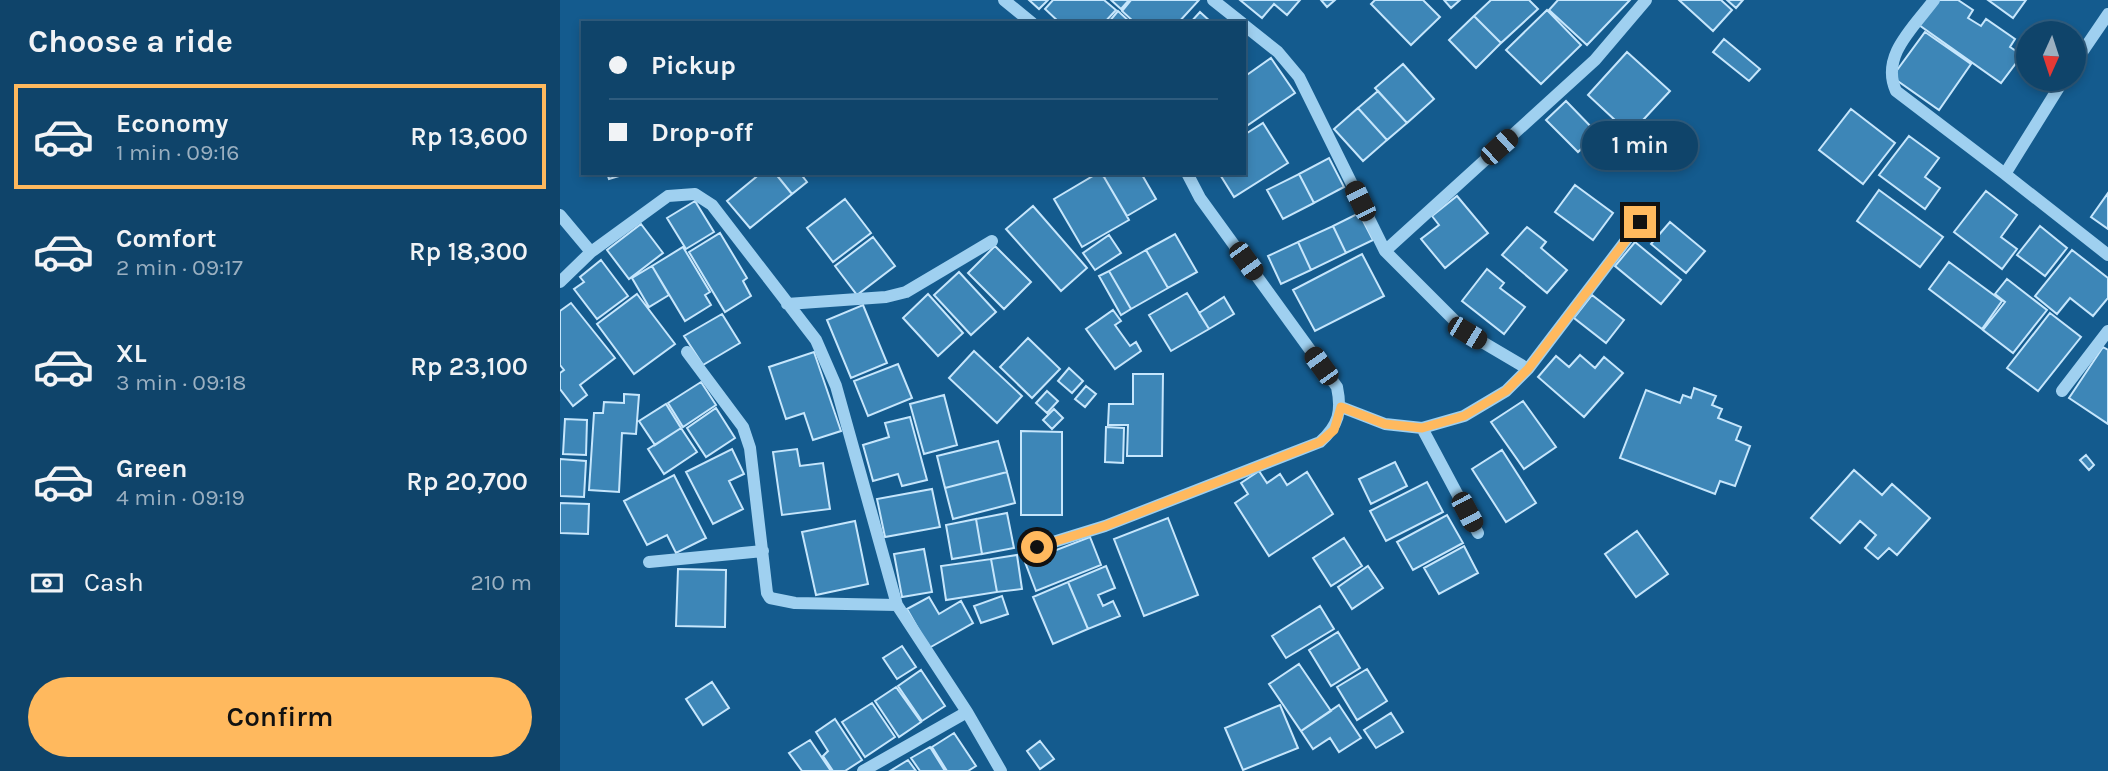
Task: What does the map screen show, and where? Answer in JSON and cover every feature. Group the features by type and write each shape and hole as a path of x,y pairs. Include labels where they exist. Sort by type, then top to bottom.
{"street":[{"path":"1004,0 1030,21"},
{"path":"1213,0 1239,21"},
{"path":"1385,251 1595,61 1646,0"},
{"path":"1934,0 1893,55 1889,77 1896,92 2108,255"},
{"path":"2086,46 2108,13"},
{"path":"1246,26 1278,52 1299,77 1385,251 1467,333 1528,369"},
{"path":"2004,174 2056,91"},
{"path":"1037,547 1105,526 1320,442 1334,430 1341,407 1337,387 1200,198 1188,175"},
{"path":"560,282 591,253 668,196 695,194 712,205 816,340 836,386 897,605 967,712 1001,771"},
{"path":"560,215 591,253"},
{"path":"1341,407 1385,424 1422,428 1464,416 1506,391 1528,369 1640,222"},
{"path":"787,304 886,297 906,292 992,241"},
{"path":"2062,391 2108,331"},
{"path":"687,352 743,427 750,448 767,593 775,600 897,605"},
{"path":"1422,428 1478,533"},
{"path":"649,562 763,551"},
{"path":"863,771 967,712"}],"building":[{"path":"1029,0 1048,0 1039,9"},
{"path":"1053,0 1104,0 1116,10 1106,21 1058,21 1045,9"},
{"path":"1111,0 1129,0 1121,9"},
{"path":"1131,0 1199,0 1180,21 1133,21 1122,11"},
{"path":"1240,0 1300,0 1287,15 1274,4 1262,18"},
{"path":"1321,0 1335,0 1327,7"},
{"path":"1375,0 1423,0 1440,17 1411,45 1371,4"},
{"path":"1444,0 1460,0 1451,8"},
{"path":"1491,0 1529,0 1538,9 1501,43 1474,16"},
{"path":"1558,0 1630,0 1587,45 1549,10"},
{"path":"1679,0 1721,0 1732,10 1713,31"},
{"path":"1727,0 1743,0 1736,8"},
{"path":"1937,0 1958,0 1973,10 1968,18 1981,26 1986,19 2015,39 2010,47 2016,51 2016,63 2001,83 1919,25"},
{"path":"1988,0 2026,0 2013,18"},
{"path":"1547,10 1581,45 1541,84 1506,50"},
{"path":"1118,11 1129,21 1110,21"},
{"path":"1200,12 1210,21 1192,21"},
{"path":"1474,16 1501,43 1476,68 1449,40"},
{"path":"1925,32 1971,64 1939,110 1892,77"},
{"path":"1724,39 1760,69 1749,81 1713,52"},
{"path":"1627,52 1670,91 1630,134 1588,95"},
{"path":"1271,58 1295,93 1248,125 1246,76"},
{"path":"1403,64 1434,99 1407,123 1375,88"},
{"path":"1378,91 1407,123 1387,140 1358,108"},
{"path":"1566,101 1598,134 1578,152 1546,120"},
{"path":"1358,108 1387,140 1363,161 1334,129"},
{"path":"1851,109 1895,143 1863,184 1819,150"},
{"path":"1263,123 1288,163 1234,197 1220,175 1246,175 1246,134"},
{"path":"1909,136 1939,158 1925,177 1940,188 1925,209 1879,175"},
{"path":"1329,158 1344,187 1314,203 1299,174"},
{"path":"1299,174 1314,203 1283,219 1267,190"},
{"path":"759,175 777,175 792,194 750,228 727,201"},
{"path":"777,175 802,175 807,182 792,194"},
{"path":"1095,175 1101,175 1129,220 1082,247 1054,199"},
{"path":"1142,175 1156,199 1127,216 1104,177"},
{"path":"1575,185 1613,213 1593,240 1555,212"},
{"path":"1879,190 1943,237 1920,267 1857,221"},
{"path":"1986,191 2017,215 2001,237 2017,249 2002,269 1954,232"},
{"path":"2108,193 2108,229 2091,217"},
{"path":"1457,196 1488,233 1445,268 1421,239 1439,225 1432,216"},
{"path":"845,199 871,233 833,262 807,228"},
{"path":"695,201 714,232 686,249 667,218"},
{"path":"1033,206 1087,268 1061,291 1006,229"},
{"path":"1359,213 1373,240 1346,253 1333,226"},
{"path":"1670,222 1705,251 1686,273 1651,244"},
{"path":"641,224 663,253 629,279 607,250"},
{"path":"1333,226 1346,253 1311,270 1298,242"},
{"path":"2040,226 2067,248 2045,276 2017,255"},
{"path":"1527,227 1546,242 1541,248 1567,270 1547,293 1502,255"},
{"path":"720,233 747,278 743,281 751,296 725,312 689,252"},
{"path":"1175,234 1197,272 1168,288 1146,250"},
{"path":"1109,235 1121,253 1095,270 1083,253"},
{"path":"873,237 895,266 857,295 835,266"},
{"path":"1298,242 1311,270 1281,284 1268,256"},
{"path":"1635,242 1681,280 1661,304 1615,266"},
{"path":"995,246 1031,282 1004,309 968,273"},
{"path":"683,247 710,292 705,295 711,305 685,321 652,266"},
{"path":"1146,250 1168,288 1131,309 1109,271"},
{"path":"2072,250 2108,278 2108,298 2093,316 2070,298 2057,314 2035,296"},
{"path":"1362,254 1384,296 1315,331 1293,290"},
{"path":"601,260 628,296 597,319 574,289 584,282 580,277"},
{"path":"1949,262 2002,301 1982,329 1929,289"},
{"path":"652,266 669,295 649,307 632,278"},
{"path":"1487,269 1504,283 1500,288 1525,307 1504,334 1462,301"},
{"path":"1109,271 1131,309 1121,315 1099,276"},
{"path":"959,272 996,312 971,335 934,295"},
{"path":"2007,279 2047,310 2013,353 1983,330 2005,302 1995,294"},
{"path":"1187,293 1209,329 1171,351 1149,315"},
{"path":"637,294 675,344 634,374 597,324"},
{"path":"928,294 963,333 938,356 903,318"},
{"path":"1592,295 1624,320 1606,343 1574,318"},
{"path":"1224,297 1234,314 1209,329 1199,313"},
{"path":"571,303 615,358 580,385 587,395 573,406 560,389 560,373 564,370 560,365 560,311"},
{"path":"863,305 887,363 851,378 827,320"},
{"path":"1113,310 1121,321 1115,325 1130,346 1136,342 1141,351 1115,369 1086,329"},
{"path":"2050,313 2081,337 2038,391 2007,368"},
{"path":"722,314 740,343 703,365 684,336"},
{"path":"1028,338 1060,369 1032,398 1000,367"},
{"path":"2103,347 2108,350 2108,424 2069,398"},
{"path":"974,351 1022,396 997,423 949,378"},
{"path":"814,352 841,431 813,440 804,413 786,419 769,367"},
{"path":"1580,355 1595,368 1604,357 1623,373 1584,417 1538,377 1556,356 1569,367"},
{"path":"898,364 912,398 868,416 854,381"},
{"path":"1069,368 1083,381 1072,393 1058,381"},
{"path":"1133,374 1163,374 1162,456 1127,456 1128,425 1108,425 1109,404 1133,404"},
{"path":"701,382 716,405 683,427 668,403"},
{"path":"1086,386 1096,394 1085,407 1075,399"},
{"path":"1694,388 1716,396 1712,405 1722,409 1718,418 1741,427 1736,440 1750,446 1735,486 1720,481 1715,494 1620,458 1646,390 1680,403 1683,395 1691,398"},
{"path":"1047,391 1058,401 1047,413 1036,403"},
{"path":"624,394 639,395 636,434 622,433 619,492 589,490 594,413 603,413 604,402 624,403"},
{"path":"944,395 957,445 924,454 910,404"},
{"path":"1523,401 1556,447 1524,469 1491,422"},
{"path":"666,404 681,428 655,445 639,421"},
{"path":"716,408 735,438 706,457 687,428"},
{"path":"1054,409 1063,418 1052,429 1043,420"},
{"path":"910,417 927,480 902,486 898,474 873,481 863,445 889,437 885,423"},
{"path":"565,419 587,420 586,455 563,454"},
{"path":"1106,427 1124,428 1123,463 1105,462"},
{"path":"681,428 697,452 664,474 648,449"},
{"path":"1021,431 1062,432 1062,515 1021,515"},
{"path":"998,441 1007,472 945,488 937,456"},
{"path":"732,449 744,474 729,481 743,509 713,524 686,472"},
{"path":"797,449 800,466 823,463 830,509 782,515 773,452"},
{"path":"1502,450 1536,503 1506,522 1472,469"},
{"path":"2086,455 2094,465 2089,470 2080,460"},
{"path":"560,459 586,461 584,497 560,496"},
{"path":"1395,462 1407,486 1371,504 1359,479"},
{"path":"1854,470 1882,495 1892,484 1930,518 1897,555 1889,548 1878,559 1865,548 1876,535 1860,521 1840,543 1811,518"},
{"path":"1259,471 1267,483 1280,474 1287,485 1307,472 1333,514 1269,556 1235,503 1248,494 1241,483"},
{"path":"1007,472 1015,503 953,519 945,488"},
{"path":"674,475 706,538 676,553 667,535 647,545 624,501"},
{"path":"1427,482 1443,512 1386,541 1370,511"},
{"path":"932,489 940,527 885,537 877,499"},
{"path":"560,503 589,504 588,534 560,533"},
{"path":"1007,513 1014,548 982,554 976,519"},
{"path":"1447,515 1463,543 1413,570 1397,542"},
{"path":"1168,518 1198,595 1144,616 1114,539"},
{"path":"976,519 982,554 952,559 946,525"},
{"path":"855,521 868,584 816,595 802,532"},
{"path":"1637,531 1668,574 1636,597 1605,554"},
{"path":"1090,537 1101,565 1036,591 1025,562"},
{"path":"1344,538 1362,566 1331,586 1313,558"},
{"path":"1464,546 1478,573 1439,594 1424,568"},
{"path":"924,549 932,592 902,597 894,554"},
{"path":"1017,555 1022,589 997,592 991,559"},
{"path":"991,559 997,592 946,600 941,566"},
{"path":"1106,566 1115,588 1098,595 1103,606 1113,601 1120,616 1088,629 1068,582"},
{"path":"1368,566 1383,588 1352,609 1338,587"},
{"path":"678,569 726,570 725,627 676,626"},
{"path":"1068,582 1088,629 1053,644 1033,597"},
{"path":"1002,596 1008,614 981,623 974,606"},
{"path":"929,597 939,614 961,601 973,623 929,648 907,609"},
{"path":"1320,606 1334,629 1286,658 1272,636"},
{"path":"1338,632 1360,668 1331,686 1309,650"},
{"path":"902,646 916,667 897,679 883,658"},
{"path":"1299,664 1331,711 1301,731 1269,684"},
{"path":"1367,669 1387,701 1357,720 1337,687"},
{"path":"921,670 945,706 922,721 898,686"},
{"path":"712,682 729,708 703,725 686,699"},
{"path":"896,687 921,722 899,737 875,701"},
{"path":"872,703 895,737 865,757 842,722"},
{"path":"1280,705 1298,748 1243,770 1225,728"},
{"path":"1339,705 1361,738 1339,752 1330,738 1313,749 1301,731"},
{"path":"1391,713 1403,732 1376,748 1364,730"},
{"path":"835,719 862,760 845,771 833,771 823,756 828,751 816,732"},
{"path":"954,733 976,766 968,771 947,771 932,747"},
{"path":"810,740 831,771 802,771 789,753"},
{"path":"1040,741 1054,759 1040,769 1027,751"},
{"path":"930,747 945,771 920,771 911,758"},
{"path":"908,760 916,771 890,771"}],"route":[{"path":"1037,547 1105,526 1320,442 1334,430 1341,407 1385,424 1422,428 1464,416 1506,391 1528,369 1640,222"}]}
